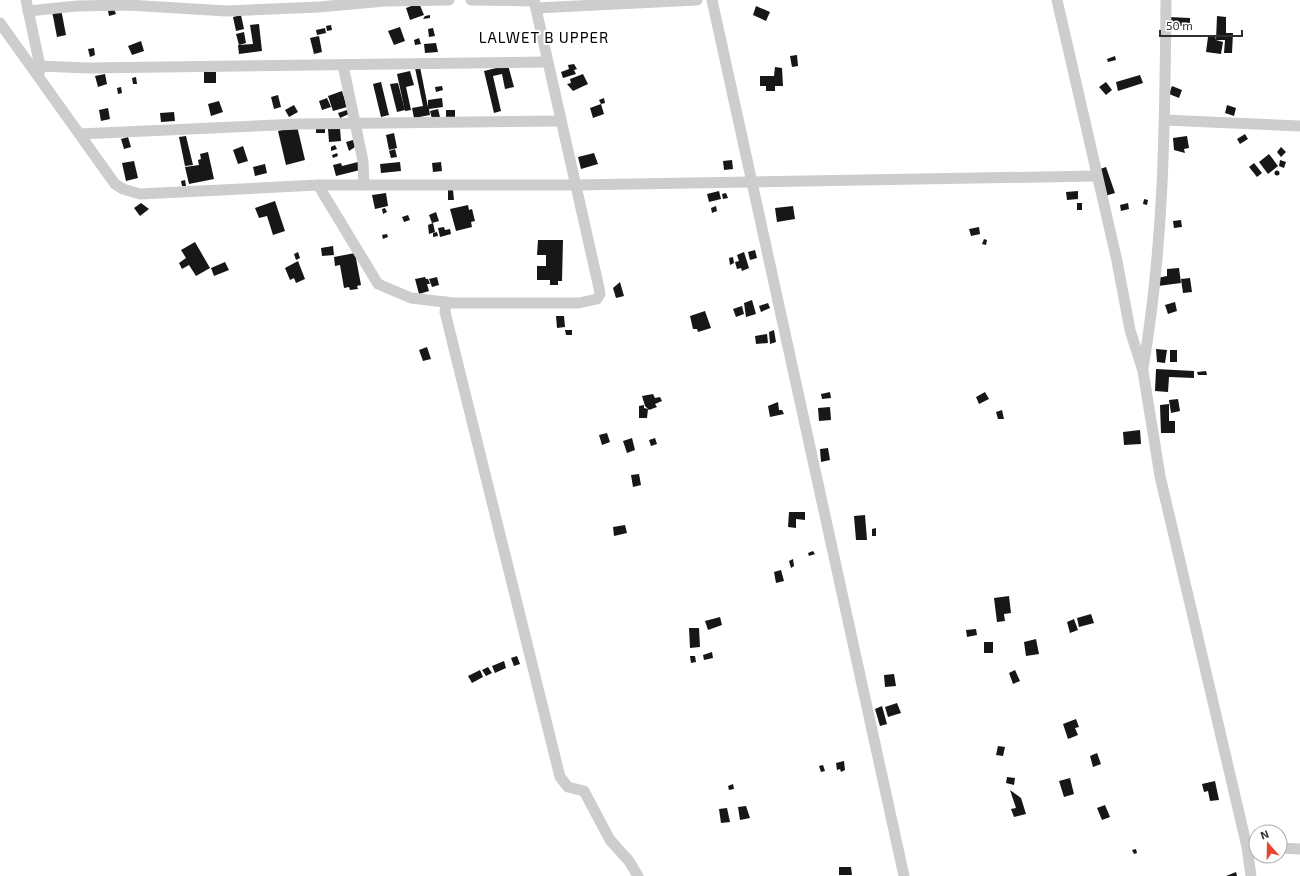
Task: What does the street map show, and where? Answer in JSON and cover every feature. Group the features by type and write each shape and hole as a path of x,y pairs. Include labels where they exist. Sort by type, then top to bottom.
{"street":[{"path":"39,78 40,66 27,6 127,5 227,11 318,4 449,0"},
{"path":"470,0 535,3 697,0"},
{"path":"712,0 754,183 904,876"},
{"path":"1057,0 1096,176 1117,261 1130,330 1143,371 1160,476 1248,831"},
{"path":"1143,371 1151,324 1165,120 1166,0"},
{"path":"318,185 378,284 411,298 446,302 579,303 598,299 600,294 560,121 535,3"},
{"path":"0,23 115,184 123,189 140,194 318,185 754,183 1096,176"},
{"path":"40,66 88,68 547,62"},
{"path":"343,65 354,125 363,161 364,185"},
{"path":"1165,120 1300,126"},
{"path":"80,134 300,124 354,125 428,122 560,121"},
{"path":"446,302 445,312 560,778 568,787 584,791 610,840 629,861 638,876"},
{"path":"1288,848 1300,849"},
{"path":"1251,864 1251,876"}],"building":[{"path":"419,3 424,15 410,20 406,8"},
{"path":"756,6 770,12 766,21 753,15"},
{"path":"61,9 66,35 57,37 52,11"},
{"path":"114,9 116,14 109,16 108,11"},
{"path":"241,15 244,29 236,31 233,17"},
{"path":"430,15 430,18 423,19 425,16"},
{"path":"1217,16 1226,17 1226,33 1233,33 1232,53 1224,53 1225,40 1216,40"},
{"path":"1169,17 1190,18 1190,26 1169,26"},
{"path":"259,24 262,51 239,54 238,45 253,44 250,25"},
{"path":"331,25 332,30 327,31 326,26"},
{"path":"400,27 405,41 394,45 388,31"},
{"path":"325,28 326,33 317,35 316,30"},
{"path":"433,28 435,36 429,37 428,29"},
{"path":"244,32 246,43 239,45 236,34"},
{"path":"1215,35 1216,40 1223,42 1221,54 1206,52 1208,37"},
{"path":"319,36 322,52 314,54 310,38"},
{"path":"419,38 421,44 415,45 414,40"},
{"path":"141,41 144,51 132,55 128,46"},
{"path":"436,43 438,52 425,53 424,44"},
{"path":"94,48 95,55 90,57 88,49"},
{"path":"797,55 798,66 792,67 790,56"},
{"path":"1115,56 1116,60 1108,62 1107,59"},
{"path":"574,64 577,69 574,70 576,74 563,78 561,72 569,69 568,65"},
{"path":"508,65 514,87 505,89 502,74 493,76 501,111 494,113 484,71"},
{"path":"420,67 428,107 428,100 442,98 443,107 429,109 430,115 414,118 412,108 423,106 415,68"},
{"path":"775,67 782,68 783,86 775,86 775,91 766,91 766,86 760,86 760,76 774,76"},
{"path":"410,71 414,85 406,87 411,110 405,111 397,74"},
{"path":"204,72 216,72 216,83 204,83"},
{"path":"105,74 107,84 98,87 95,76"},
{"path":"583,74 588,84 573,91 567,84 571,83 570,79"},
{"path":"1140,75 1143,83 1118,91 1116,82"},
{"path":"136,77 137,84 133,84 132,78"},
{"path":"381,82 389,115 381,117 373,84"},
{"path":"1106,82 1112,90 1106,95 1099,87"},
{"path":"398,83 405,110 397,112 390,84"},
{"path":"442,86 443,90 436,92 435,87"},
{"path":"1172,86 1182,90 1179,98 1169,94"},
{"path":"121,87 122,93 118,94 117,88"},
{"path":"342,91 347,107 333,111 328,96"},
{"path":"278,95 281,107 274,109 271,97"},
{"path":"327,98 331,107 322,110 319,101"},
{"path":"604,98 605,103 601,104 599,100"},
{"path":"219,101 223,112 211,116 208,104"},
{"path":"601,104 604,114 593,118 590,108"},
{"path":"294,105 298,112 289,117 285,110"},
{"path":"1227,105 1236,108 1234,116 1225,113"},
{"path":"108,108 110,119 101,121 99,110"},
{"path":"438,109 440,117 432,119 430,111"},
{"path":"347,110 349,114 340,118 338,113"},
{"path":"446,110 455,110 455,117 446,118"},
{"path":"174,112 175,121 161,122 160,113"},
{"path":"297,126 305,160 286,165 278,131"},
{"path":"340,128 341,141 329,142 328,129"},
{"path":"316,129 325,129 325,133 316,133"},
{"path":"394,133 397,148 389,150 386,135"},
{"path":"1245,134 1248,139 1240,144 1237,139"},
{"path":"186,136 193,165 185,166 179,137"},
{"path":"1187,136 1189,148 1184,149 1185,153 1174,150 1173,138"},
{"path":"128,137 131,147 124,149 121,139"},
{"path":"353,140 355,147 349,151 346,142"},
{"path":"335,145 337,149 331,151 331,147"},
{"path":"243,146 248,161 238,164 233,150"},
{"path":"1281,147 1286,152 1281,157 1277,152"},
{"path":"395,149 397,157 391,158 389,151"},
{"path":"208,152 214,179 189,184 185,167 199,165 198,160 201,159 200,154"},
{"path":"337,153 338,156 333,158 332,155"},
{"path":"594,153 598,164 581,169 578,157"},
{"path":"1269,154 1278,166 1268,174 1259,162"},
{"path":"732,160 733,169 724,170 723,161"},
{"path":"1280,160 1286,162 1284,168 1279,166"},
{"path":"134,161 138,178 126,181 122,163"},
{"path":"358,162 360,170 336,176 333,165 341,163 342,166"},
{"path":"400,162 401,171 381,173 380,164"},
{"path":"441,162 442,171 433,172 432,163"},
{"path":"1254,163 1262,173 1257,177 1249,167"},
{"path":"265,164 267,173 255,176 253,167"},
{"path":"1106,167 1115,193 1105,196 1097,170"},
{"path":"1277,170 1280,173 1277,176 1274,173"},
{"path":"185,180 186,186 182,186 181,181"},
{"path":"448,190 453,190 454,200 448,200"},
{"path":"719,191 721,199 709,202 707,194"},
{"path":"1078,191 1078,199 1067,200 1066,192"},
{"path":"386,193 388,206 375,209 372,195"},
{"path":"726,193 728,198 723,199 722,194"},
{"path":"1144,199 1148,200 1147,205 1143,204"},
{"path":"275,201 285,231 273,235 267,216 259,218 255,208"},
{"path":"141,203 149,209 140,216 134,208"},
{"path":"1077,203 1082,203 1082,210 1077,210"},
{"path":"1128,203 1129,209 1121,211 1120,205"},
{"path":"468,205 469,210 472,209 475,221 471,222 472,227 456,231 450,209"},
{"path":"716,206 717,211 712,213 711,208"},
{"path":"793,206 795,219 777,222 775,208"},
{"path":"385,208 387,212 383,214 382,209"},
{"path":"436,212 439,221 432,223 429,215"},
{"path":"408,215 410,220 404,222 402,217"},
{"path":"1181,220 1182,227 1174,228 1173,221"},
{"path":"433,223 435,232 429,234 428,225"},
{"path":"444,227 445,230 450,229 451,234 440,237 438,228"},
{"path":"979,227 980,234 971,236 969,229"},
{"path":"437,232 438,236 433,237 433,233"},
{"path":"387,234 388,237 383,239 382,235"},
{"path":"984,239 987,240 986,245 982,244"},
{"path":"538,240 563,240 562,281 558,281 558,285 550,285 550,280 537,280 537,266 546,266 546,255 537,255"},
{"path":"195,242 210,268 196,276 189,265 182,269 179,263 186,258 181,250"},
{"path":"333,246 334,255 322,256 321,248"},
{"path":"755,250 757,258 750,260 748,252"},
{"path":"298,252 300,258 296,260 294,254"},
{"path":"744,252 749,268 742,271 741,268 737,269 735,262 739,261 737,255"},
{"path":"355,253 361,285 357,286 358,289 350,290 349,287 344,288 340,265 335,266 334,257"},
{"path":"733,257 734,263 730,265 729,258"},
{"path":"298,261 305,279 296,283 294,278 290,280 285,268"},
{"path":"225,262 229,270 214,276 211,268"},
{"path":"1179,268 1181,283 1158,286 1157,278 1167,276 1167,269"},
{"path":"425,277 428,279 430,284 427,284 429,291 419,294 415,279"},
{"path":"437,277 439,285 432,287 429,279"},
{"path":"1190,278 1192,292 1183,293 1181,279"},
{"path":"620,282 624,296 616,298 613,288"},
{"path":"752,300 756,314 746,317 744,303"},
{"path":"1175,302 1177,311 1168,314 1165,305"},
{"path":"768,303 770,308 761,312 759,306"},
{"path":"742,306 744,314 736,317 733,309"},
{"path":"705,311 711,328 698,332 697,329 693,329 690,316"},
{"path":"556,316 564,316 565,327 557,328"},
{"path":"565,330 572,330 572,335 566,335"},
{"path":"774,330 776,342 770,344 769,332"},
{"path":"767,334 768,343 756,344 755,336"},
{"path":"427,347 431,359 423,361 419,350"},
{"path":"1156,349 1167,350 1165,363 1157,362"},
{"path":"1170,350 1177,350 1177,362 1170,362"},
{"path":"1156,369 1194,371 1194,378 1169,377 1168,392 1155,391"},
{"path":"1206,371 1207,375 1198,375 1197,372"},
{"path":"830,392 831,398 822,399 821,394"},
{"path":"985,392 989,399 979,404 976,397"},
{"path":"653,394 655,398 660,397 662,401 655,404 657,407 649,410 645,406 642,396"},
{"path":"1178,399 1180,411 1171,413 1169,400"},
{"path":"778,402 779,410 782,410 784,414 770,417 768,406"},
{"path":"1169,404 1169,421 1175,421 1175,433 1161,433 1160,405"},
{"path":"644,405 644,408 648,409 647,418 639,418 639,406"},
{"path":"830,407 831,420 819,421 818,408"},
{"path":"1002,410 1004,419 998,419 996,412"},
{"path":"1140,430 1141,444 1124,445 1123,432"},
{"path":"607,433 610,442 602,445 599,435"},
{"path":"632,438 635,450 627,453 623,441"},
{"path":"655,438 657,444 651,446 649,440"},
{"path":"828,448 830,460 821,462 820,449"},
{"path":"639,474 641,485 633,487 631,475"},
{"path":"789,512 805,512 805,520 796,519 796,528 788,527"},
{"path":"865,515 867,540 856,540 854,516"},
{"path":"625,525 627,533 614,536 613,527"},
{"path":"876,528 876,536 872,536 872,529"},
{"path":"813,551 815,554 809,556 808,553"},
{"path":"793,559 794,566 791,568 789,561"},
{"path":"781,570 784,581 776,583 774,572"},
{"path":"1009,596 1011,613 1004,614 1005,621 997,622 994,598"},
{"path":"1091,614 1094,623 1079,627 1077,618"},
{"path":"720,617 722,625 708,630 705,621"},
{"path":"1074,619 1078,630 1070,633 1067,622"},
{"path":"689,628 699,628 700,647 690,648"},
{"path":"976,629 977,635 967,637 966,630"},
{"path":"1036,639 1039,654 1026,656 1024,642"},
{"path":"984,642 993,642 993,653 984,653"},
{"path":"712,652 713,658 704,660 703,655"},
{"path":"517,656 520,664 514,666 511,658"},
{"path":"690,656 695,656 696,662 691,663"},
{"path":"504,661 506,668 495,673 492,666"},
{"path":"488,667 492,673 486,676 482,670"},
{"path":"480,670 483,677 472,683 468,676"},
{"path":"1015,670 1020,681 1013,684 1009,673"},
{"path":"894,674 896,686 885,687 884,675"},
{"path":"897,703 901,713 888,717 885,707"},
{"path":"882,706 887,724 880,726 875,709"},
{"path":"1076,719 1079,727 1075,728 1078,735 1068,739 1063,724"},
{"path":"998,746 1005,747 1003,756 996,755"},
{"path":"1097,753 1101,764 1093,767 1090,756"},
{"path":"844,761 845,770 841,772 840,769 837,770 836,763"},
{"path":"823,765 825,771 821,772 819,766"},
{"path":"1007,777 1015,778 1014,785 1006,783"},
{"path":"1070,778 1074,794 1064,797 1059,781"},
{"path":"1215,781 1219,800 1210,801 1208,791 1204,792 1202,784"},
{"path":"733,784 734,789 729,790 728,786"},
{"path":"1010,790 1021,798 1026,814 1014,817 1011,809 1016,808"},
{"path":"1105,805 1110,817 1102,820 1097,808"},
{"path":"746,806 750,818 740,820 738,807"},
{"path":"727,808 730,822 721,823 719,809"},
{"path":"1136,849 1137,853 1134,854 1132,850"},
{"path":"839,867 851,867 852,875 839,875"},
{"path":"1236,872 1237,876 1226,876"}],"district":[{"name":"LALWET B UPPER","path":"544,37"}]}
